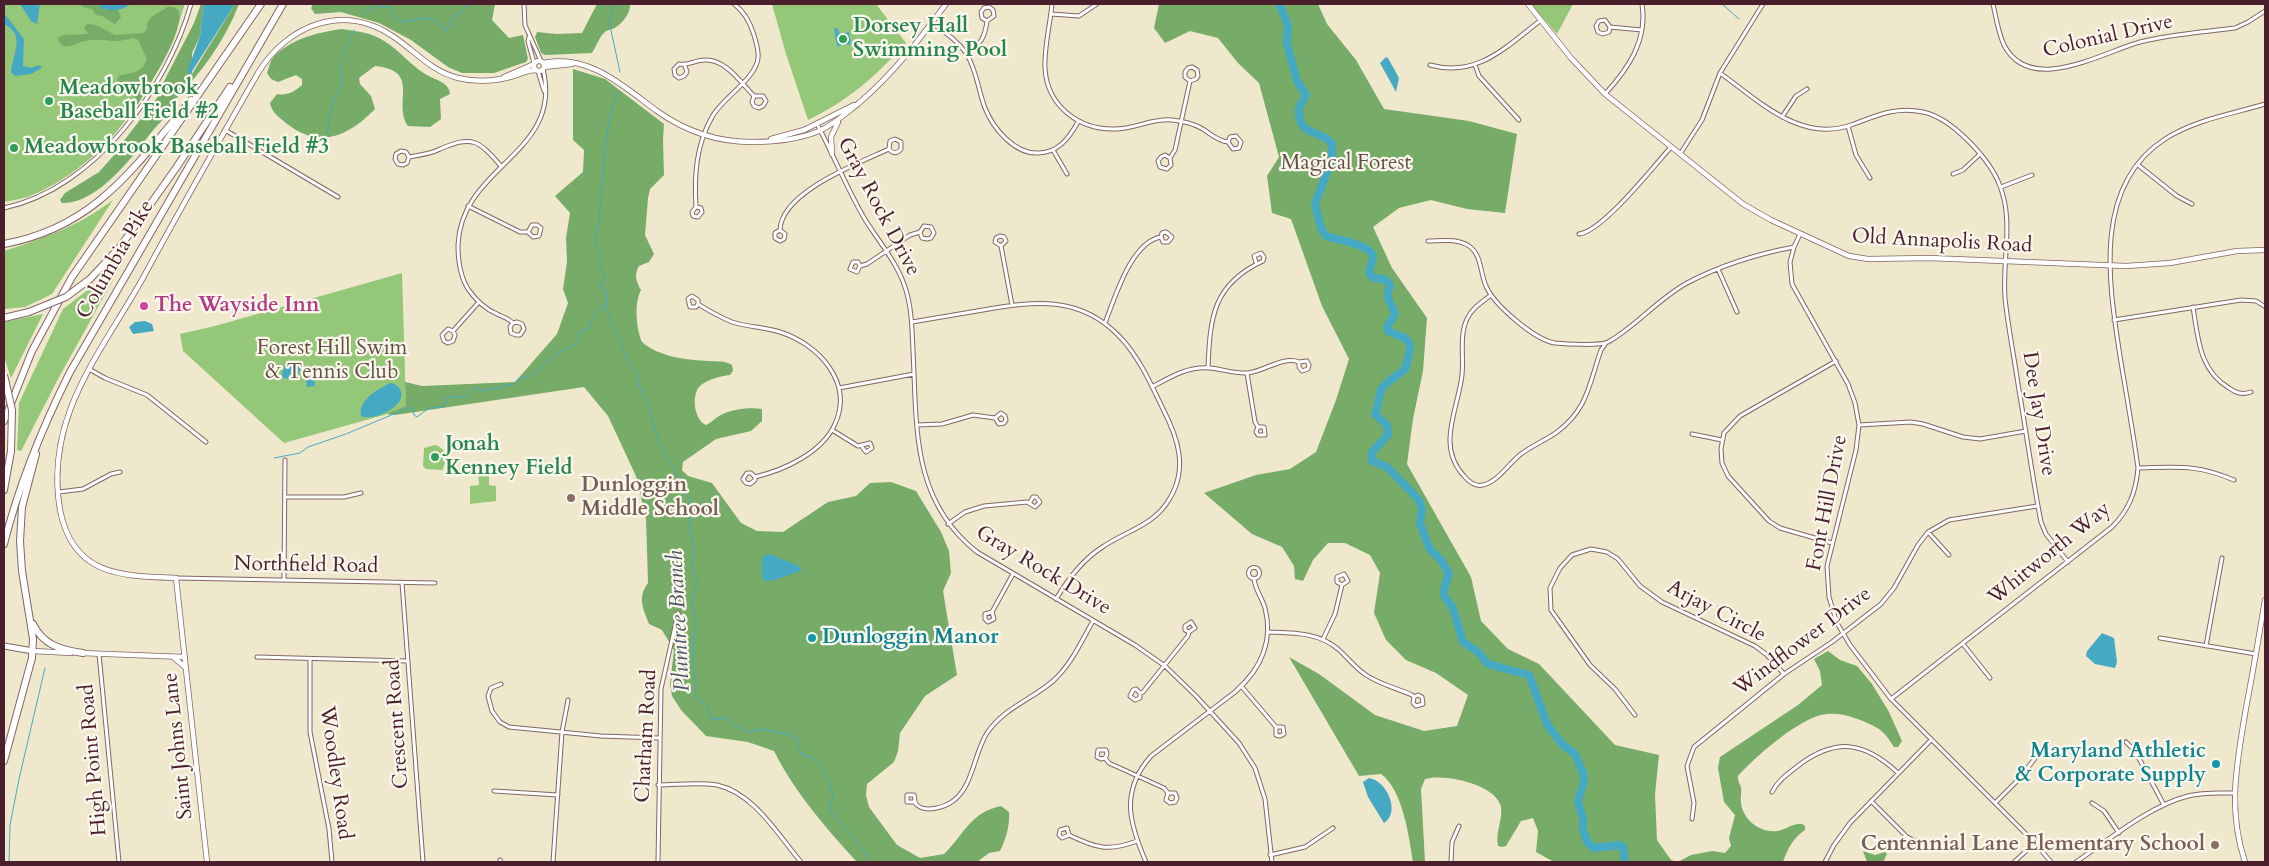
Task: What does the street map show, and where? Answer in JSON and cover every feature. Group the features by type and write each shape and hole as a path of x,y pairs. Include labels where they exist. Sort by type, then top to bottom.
{"highway":[{"name":"Columbia Pike","path":"4,421 32,351 72,277 261,4"},
{"name":"Columbia Pike","path":"4,544 26,469 51,410 83,348 283,4"},
{"path":"4,318 29,312 66,297 90,279 110,259 186,154 260,43"},
{"path":"4,244 29,238 59,227 97,204 123,180 222,62"},
{"path":"4,374 12,410 11,451 4,490"},
{"path":"4,761 33,651 20,560 21,519 26,489 51,410"},
{"path":"29,617 44,640 61,650 82,653"}],"main road":[{"name":"Saint Johns Lane","path":"4,646 33,651"}],"street":[{"path":"4,208 32,200 55,189 79,174 106,148 135,113 158,80 177,43 191,4"},
{"path":"524,4 525,25 534,64"},
{"path":"696,207 696,173 704,135 717,109 754,70 758,53 749,20 734,4"},
{"path":"832,154 831,133 841,119 891,74 946,4"},
{"path":"1052,4 1045,63 1046,78 1059,104 1078,122 1109,129 1127,128 1157,120 1181,121 1199,127 1220,141 1228,142 1233,149 1239,148 1241,142 1236,136 1230,137 1228,142"},
{"path":"1051,14 1079,16 1097,4"},
{"name":"Old Annapolis Road","path":"1528,4 1542,19 1571,58 1605,94 1671,147 1743,204 1771,220 1838,252 1858,258 2110,266 2154,265 2237,251 2265,250"},
{"path":"1605,94 1621,77 1632,59 1642,30 1642,4"},
{"path":"1680,154 1702,120 1720,73 1763,4"},
{"name":"Colonial Drive","path":"1993,4 1998,29 2014,58 2030,67 2048,70 2098,58 2140,42 2235,28 2265,11"},
{"path":"989,7 993,10 994,14 992,19 986,20 982,18 981,12 984,8 989,7"},
{"path":"1430,65 1449,69 1475,65 1504,48 1542,19"},
{"path":"966,53 975,49 982,41 986,20"},
{"path":"1602,20 1606,21 1610,27 1609,32 1603,34 1596,29 1597,23 1602,20"},
{"path":"185,657 176,578 122,576 97,568 77,549 67,533 58,492 57,461 62,432 70,408 89,369 225,130 273,50 297,33 325,22 346,21 376,27 394,37 424,62 450,75 476,81 501,78 551,65 576,63 606,74 664,115 704,135 732,141 760,142 795,139 820,130 841,119"},
{"path":"932,22 949,35 966,53 975,73 984,107 1001,133 1012,144 1022,150 1039,153 1053,150 1067,139 1078,122"},
{"path":"1610,27 1642,30"},
{"path":"513,323 510,327 511,333 520,335 524,329 522,324 513,323 479,302 465,282 458,255 459,234 468,206 479,188 536,129 544,112 545,92 541,67 533,40 529,37"},
{"path":"685,66 687,72 679,78 675,74 674,69 677,65 685,66 700,60 717,61 727,68 754,96 763,96 766,101 763,106 758,108 754,106 752,102 754,96"},
{"path":"534,64 541,67"},
{"path":"501,78 534,64 541,67"},
{"path":"1475,65 1482,79 1519,120"},
{"path":"1192,67 1197,70 1198,76 1190,81 1185,77 1185,72 1188,68 1192,67"},
{"name":"Dee Jay Drive","path":"1720,73 1782,117 1796,124 1812,128 1830,130 1848,126 1874,115 1893,110 1925,112 1950,125 1980,154 1993,171 2001,187 2008,219 2005,298 2038,506 2043,528 2068,562"},
{"path":"1170,158 1166,155 1161,157 1158,161 1160,167 1164,169 1170,168 1172,163 1170,158 1175,150 1190,81"},
{"path":"1782,117 1796,96 1807,90"},
{"path":"760,142 817,124 857,104"},
{"name":"Whitworth Way","path":"1891,699 2121,519 2135,490 2138,468 2110,288 2111,236 2115,210 2124,188 2138,165 2156,146 2178,132 2201,123 2265,104"},
{"name":"Gray Rock Drive","path":"817,124 865,221 899,272 905,289 911,322 919,458 935,504 961,539 977,552 1135,645 1165,666 1210,710 1246,752 1258,776 1267,810 1272,862"},
{"path":"1848,126 1856,155 1870,178"},
{"path":"225,130 338,197"},
{"path":"892,139 901,142 902,147 899,151 893,153 889,149 888,143 892,139"},
{"path":"409,157 434,152 453,143 464,141 482,146 501,166"},
{"path":"1579,234 1588,232 1605,219 1671,147"},
{"path":"780,230 781,219 790,206 823,181 889,149"},
{"path":"1053,150 1066,174"},
{"path":"400,151 406,152 409,157 408,161 403,165 398,164 395,159 396,154 400,151"},
{"path":"1953,174 1963,170 1980,154"},
{"path":"2138,165 2176,196 2192,204"},
{"path":"2001,187 2032,175"},
{"path":"468,206 520,232 528,232"},
{"path":"532,225 538,225 541,228 540,234 536,238 531,237 528,232 532,225"},
{"path":"860,266 867,264 910,235 920,232 921,228 931,227 934,232 927,240 921,237 920,232"},
{"name":"Font Hill Drive","path":"1800,234 1794,247 1790,270 1792,284 1836,361 1851,392 1859,425 1855,456 1827,566 1827,588 1831,607 1843,634 1891,699 1995,802 2051,862"},
{"path":"1105,323 1132,261 1146,244 1161,237"},
{"path":"1428,241 1459,242 1470,246 1478,256 1485,282 1492,295 1505,310 1548,341 1606,343"},
{"path":"1001,246 1012,305"},
{"path":"1492,295 1472,310 1465,324 1462,339 1462,376 1449,436 1450,452 1456,466 1467,480 1475,485 1490,482 1518,456 1555,434 1573,418 1586,400 1598,359 1606,343 1671,293 1718,269 1757,254 1794,247"},
{"path":"1208,368 1210,324 1217,304 1231,284 1256,262"},
{"path":"1718,269 1736,312"},
{"path":"2114,320 2246,300 2256,301 2264,306"},
{"path":"453,331 479,302"},
{"path":"911,322 1012,305 1041,302 1060,304 1088,313 1105,323 1128,346 1152,387 1174,432 1179,448 1180,470 1174,492 1162,510 1152,520 1104,545 1089,557 1073,573 1056,599"},
{"path":"698,304 733,322 779,332 805,344 825,361 834,375 839,388 840,409 832,430 820,444 794,463 775,471 755,476"},
{"path":"2193,307 2199,347 2209,371 2235,392 2251,392"},
{"path":"448,329 453,331 455,335 453,341 444,341 442,335 444,331 448,329"},
{"path":"1152,387 1180,373 1208,368 1247,373 1290,360 1299,362"},
{"path":"1832,543 1780,528 1763,515 1724,470 1721,456 1722,440 1728,427 1740,416 1836,361"},
{"path":"89,369 104,378 147,395 206,442"},
{"path":"1247,373 1255,422 1258,427"},
{"path":"839,388 914,374"},
{"path":"917,425 942,424 973,415 995,418"},
{"path":"1859,425 1923,424 1980,439 2026,431"},
{"path":"832,430 855,445 862,447"},
{"path":"1692,434 1722,440"},
{"path":"284,580 285,460"},
{"path":"2138,468 2193,467 2216,472 2234,480"},
{"path":"58,492 83,489 107,476 120,472"},
{"path":"286,497 344,497 361,493"},
{"path":"948,524 965,512 978,507 1030,502"},
{"name":"Windflower Drive","path":"1692,819 1694,804 1686,766 1691,752 1699,740 1784,674 1843,634 1888,597 1918,545 1928,532 1949,520 2038,506"},
{"path":"1928,532 1949,555"},
{"name":"Arjay Circle","path":"1635,715 1615,689 1590,665 1551,610 1549,594 1552,583 1565,561 1580,552 1591,549 1607,552 1618,560 1640,586 1662,602 1755,646 1767,655 1784,674"},
{"path":"2206,646 2222,558"},
{"path":"992,612 1013,574"},
{"name":"Northfield Road","path":"176,578 435,583"},
{"path":"1146,862 1137,842 1130,811 1131,794 1138,776 1152,756 1242,686 1253,675 1262,661 1268,632 1265,606 1254,579"},
{"name":"Crescent Road","path":"402,583 423,862"},
{"path":"1323,639 1335,614 1342,585"},
{"path":"2245,862 2237,832 2234,793 2265,600"},
{"name":"Chatham Road","path":"658,862 660,689 678,614"},
{"path":"914,802 920,807 935,808 947,804 960,795 987,733 1011,708 1043,689 1061,673 1093,621"},
{"path":"1140,693 1165,666 1186,639 1189,632"},
{"path":"1268,632 1302,633 1323,639 1339,650 1363,673 1380,684 1414,697"},
{"path":"2160,638 2256,654"},
{"path":"1963,644 1990,678"},
{"name":"Saint Johns Lane","path":"33,651 185,657 207,862"},
{"name":"High Point Road","path":"99,654 119,862"},
{"path":"172,657 186,669"},
{"path":"257,657 408,661"},
{"name":"Woodley Road","path":"310,659 310,731 330,829 332,862"},
{"path":"501,684 491,688 488,696 492,711 500,722 509,728 659,738"},
{"path":"1242,686 1276,727"},
{"path":"553,862 562,732 568,700"},
{"path":"1825,862 1842,832 1931,740"},
{"path":"2126,742 2135,750 2164,805"},
{"path":"1772,792 1781,779 1815,753 1834,747 1844,746 1864,749 1877,755 1898,773"},
{"path":"1995,802 2019,779 2043,748"},
{"path":"1105,758 1109,763 1164,788 1168,793"},
{"path":"658,785 711,784 736,792 754,806 801,862"},
{"path":"494,791 558,795"},
{"path":"2076,862 2164,805 2190,795 2234,793"},
{"path":"1871,802 1907,837 1919,843"},
{"path":"2092,803 2104,811 2119,834"},
{"path":"1451,862 1452,842 1459,826"},
{"path":"1270,855 1305,848 1333,828"},
{"path":"1069,835 1103,848 1116,848 1137,842"},
{"path":"2014,862 2035,843"}],"green space":[{"path":"4,4 185,4 176,32 163,61 135,109 117,131 77,169 55,184 30,196 4,202"},
{"path":"80,4 99,4 105,10 118,10 121,17 115,24 102,16 96,15 92,9 82,7"},
{"path":"201,4 204,4 200,36 192,53 192,74 235,4 239,4 227,31 211,56 173,103 167,115 126,164 102,187 89,196 62,203 60,200 65,193 99,172 116,153 163,90 162,85 194,23"},
{"path":"313,4 495,4 492,20 509,38 523,35 528,59 526,62 494,73 462,73 448,67 411,40 379,23 341,12 315,14 311,8"},
{"path":"597,4 630,4 630,7 628,14 621,23 603,34 592,53 545,55 541,53 535,37 537,32 556,34 582,33"},
{"path":"772,4 876,4 906,43 884,66 849,96 823,113 808,120"},
{"name":"Magical Forest","path":"1159,4 1318,4 1327,24 1356,60 1384,109 1469,121 1517,134 1505,213 1467,209 1431,200 1399,208 1373,227 1392,268 1427,318 1423,371 1413,419 1407,464 1471,577 1481,621 1508,649 1539,664 1615,745 1659,755 1655,794 1657,840 1671,860 1678,862 1554,862 1536,852 1538,831 1533,818 1521,821 1506,846 1498,846 1497,836 1501,807 1497,799 1480,786 1468,782 1456,779 1433,778 1425,779 1421,789 1425,862 1413,862 1404,815 1400,802 1389,781 1381,774 1359,776 1289,657 1319,674 1375,715 1424,731 1457,726 1468,695 1436,673 1406,660 1386,640 1374,613 1380,573 1370,555 1345,543 1328,543 1313,560 1303,581 1295,579 1294,566 1282,547 1252,534 1204,493 1256,475 1290,469 1316,452 1349,359 1322,306 1291,219 1272,213 1267,176 1279,157 1259,83 1238,63 1218,38 1190,31 1165,43 1154,28"},
{"path":"1531,4 1573,4 1557,34"},
{"path":"167,7 174,7 179,11 176,33 165,58 138,104 131,105 134,97 130,86 117,80 120,75 137,71 143,67 147,59 138,40 133,38 119,41 92,40 71,46 62,46 57,38 64,35 88,34 84,27 88,24 96,25 115,35 143,33 147,29 147,24 151,18"},
{"path":"342,29 365,33 379,38 425,74 447,86 450,94 440,99 441,119 430,127 408,126 404,117 402,81 398,74 389,69 375,66 359,78 360,84 371,96 375,109 355,126 344,132 322,138 310,136 298,131 278,117 272,110 270,103 277,94 287,94 302,85 302,79 296,75 278,82 271,79 267,73 272,59 280,51 296,41 314,34"},
{"path":"573,69 605,79 664,124 664,175 650,189 645,235 654,254 649,262 639,266 636,275 641,290 637,302 637,316 638,330 642,342 657,351 674,357 724,362 732,365 733,371 730,375 711,380 700,386 697,390 695,395 696,413 706,425 719,416 734,410 746,408 762,409 762,421 751,431 716,439 683,462 682,470 688,476 712,483 741,523 757,531 783,532 828,502 856,496 870,483 891,482 916,491 941,532 949,551 951,573 943,591 957,675 925,696 900,733 898,751 894,762 867,784 866,795 869,807 897,845 920,858 944,854 974,819 990,809 1001,806 1009,812 1009,822 1000,851 989,853 977,862 857,862 801,796 774,751 748,742 706,736 681,710 672,696 670,684 674,650 662,630 649,624 642,603 643,593 648,583 646,519 636,476 608,416 584,387 395,415 386,414 406,406 405,382 422,386 515,382 557,334 568,303 563,289 567,262 566,238 570,213 555,196 583,172 584,150 573,140"},
{"path":"113,200 52,294 25,307 4,309 4,251 74,224"},
{"path":"126,249 123,262 58,379 21,451 17,450 19,403 63,309 94,285 100,285"},
{"name":"Forest Hill Swim & Tennis Club","path":"402,273 406,406 384,415 284,443 183,351 180,334 215,326"},
{"path":"43,314 11,378 4,357 4,322"},
{"name":"Jonah Kenney Field","path":"435,445 442,449 446,455 442,470 426,469 423,466 424,448"},
{"path":"478,471 489,471 489,485 496,486 496,501 470,504 470,486 479,485"},
{"path":"1828,651 1840,660 1857,666 1872,684 1889,712 1902,741 1898,747 1894,747 1879,729 1851,717 1828,714 1811,719 1776,741 1738,776 1741,787 1742,809 1753,824 1764,830 1771,831 1777,831 1798,824 1805,826 1805,830 1791,844 1783,862 1678,862 1691,855 1712,851 1725,853 1731,846 1729,838 1735,815 1724,802 1718,768 1720,757 1798,705 1822,685 1820,671 1814,659"},
{"path":"1863,851 1875,855 1885,852 1887,854 1883,862 1867,862"}],"water":[{"path":"20,4 40,4 37,24 31,21"},
{"path":"99,4 131,4 124,8 109,10 101,8"},
{"path":"204,4 235,4 189,76 187,72 200,36"},
{"path":"4,13 24,39 23,66 31,68 39,65 42,67 31,74 15,76 11,72 16,39 15,33 11,28 4,24"},
{"name":"Dorsey Hall Swimming Pool","path":"834,28 837,28 840,34 849,32 851,44 837,46"},
{"path":"1386,57 1399,78 1396,92 1380,63"},
{"path":"145,321 152,324 154,331 133,334 129,327 135,322"},
{"path":"286,362 301,367 298,375 291,372 288,379 281,377"},
{"path":"313,370 315,386 307,387 305,371"},
{"path":"390,383 395,384 401,391 398,403 384,413 375,416 361,416 361,410 366,400"},
{"path":"769,554 797,565 802,570 775,580 764,581 762,576 762,557"},
{"path":"2102,633 2114,638 2117,662 2115,668 2095,664 2086,656 2087,651"},
{"path":"1369,778 1376,780 1390,798 1391,812 1389,818 1384,823 1368,797 1363,782"}],"waterway":[{"path":"366,14 373,4"},
{"path":"378,4 380,7 389,7 398,20 403,22 426,18 434,20 446,31 453,17 464,10 466,4"},
{"name":"Plumtree Branch","path":"615,4 609,21 620,72"},
{"path":"1279,4 1288,25 1287,44 1297,81 1306,95 1299,109 1299,118 1306,129 1328,139 1332,144 1332,159 1315,204 1321,228 1326,236 1353,243 1367,249 1371,253 1373,259 1369,273 1372,277 1386,280 1390,286 1388,298 1395,314 1387,327 1388,331 1405,338 1409,343 1410,349 1406,368 1386,383 1380,392 1375,414 1387,425 1388,435 1372,452 1372,461 1387,467 1419,500 1422,509 1420,523 1427,542 1449,574 1444,589 1444,596 1453,608 1463,642 1477,651 1488,664 1529,675 1547,724 1562,744 1575,754 1583,773 1584,782 1578,801 1583,819 1583,831 1588,843 1594,848 1620,845 1623,847 1625,862"},
{"path":"1722,4 1739,19"},
{"path":"341,57 354,30"},
{"path":"327,133 332,103 342,84 341,63"},
{"name":"Plumtree Branch","path":"618,92 613,105 606,138 599,221 595,239 596,246 602,255 601,270 605,279 600,287 607,291 606,308 630,365 638,374 637,382 647,401 659,441 689,499 689,526 694,546 692,569 697,580 692,602 695,618 693,652 696,699 706,704 711,719 727,718 734,725 748,732 761,729 788,734 797,738 801,754 812,758 821,767 831,788 833,797 830,805 832,814 848,830 872,862"},
{"path":"274,458 300,453 308,447 346,434 408,408 413,408 414,415 417,417 429,408 444,407 448,397 463,397 475,388 486,391 492,388 497,389 505,384 513,385 519,378 525,378 534,374 557,353 573,345 579,338 580,332 588,329 593,317 605,304"},
{"path":"9,862 10,825 45,668"}],"place":[{"name":"Dorsey Hall Swimming Pool","path":"843,39"},
{"name":"Meadowbrook Baseball Field #2","path":"49,101"},
{"name":"Meadowbrook Baseball Field #3","path":"14,148"},
{"name":"The Wayside Inn","path":"144,306"},
{"name":"Jonah Kenney Field","path":"435,457"},
{"name":"Dunloggin Middle School","path":"571,498"},
{"name":"Dunloggin Manor","path":"812,638"},
{"name":"Maryland Athletic & Corporate Supply","path":"2216,764"},
{"name":"Centennial Lane Elementary School","path":"2215,845"}]}
